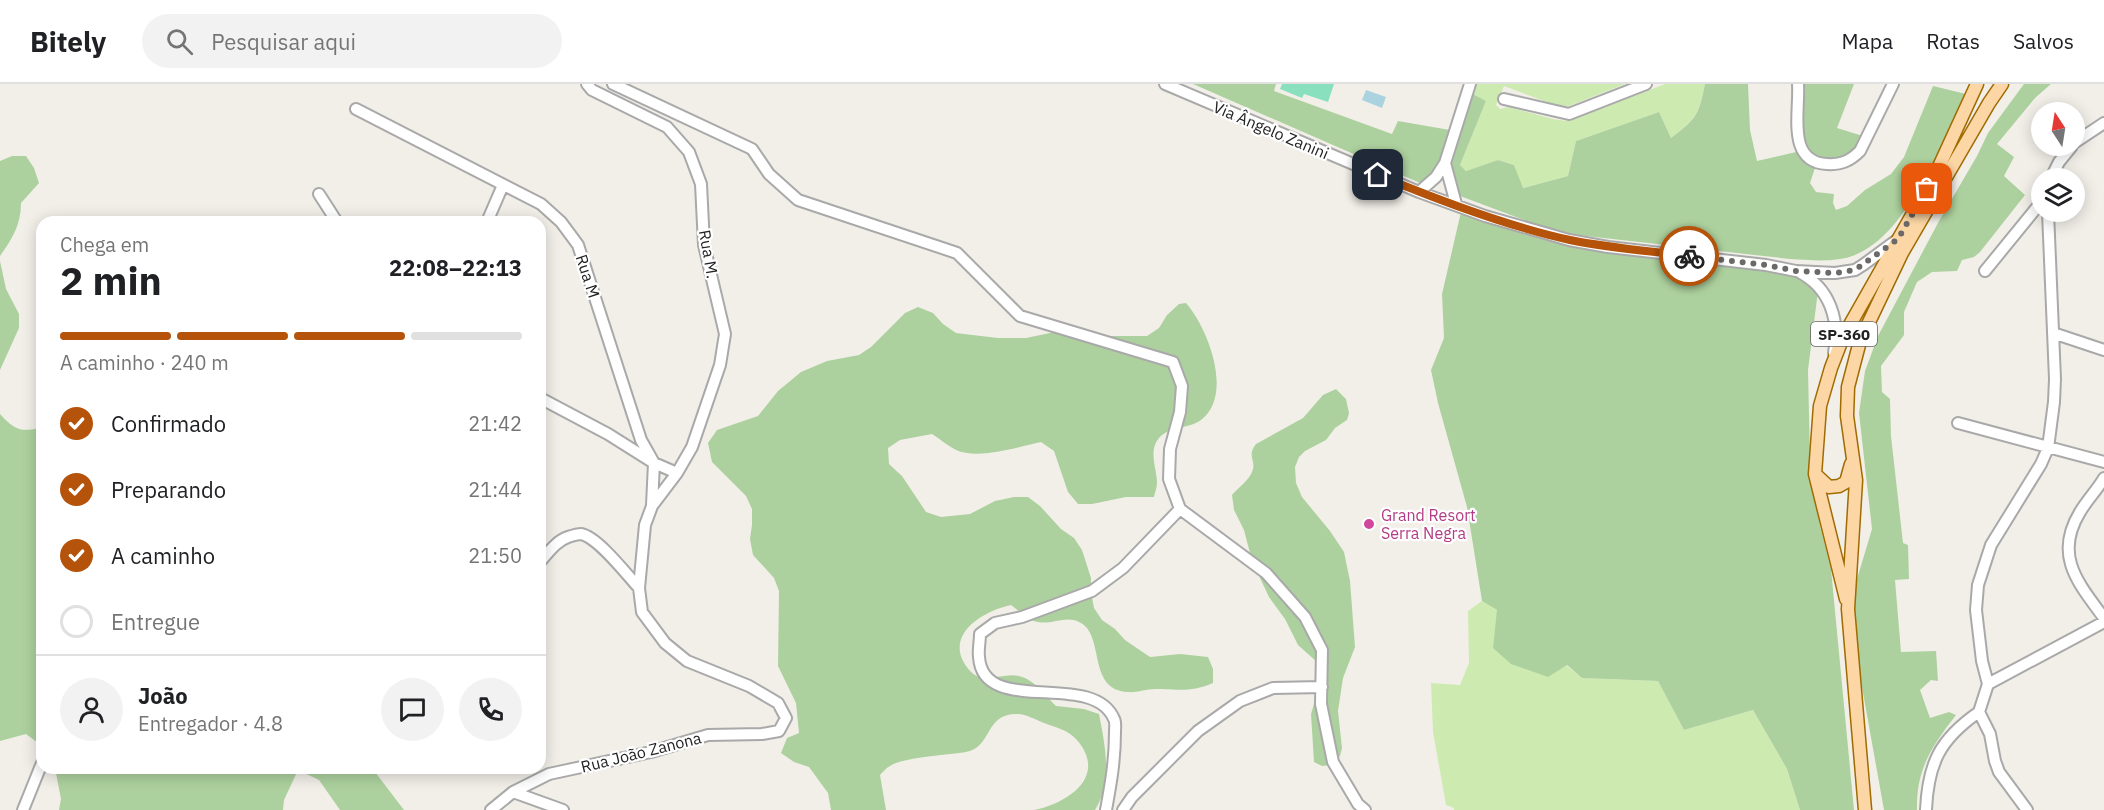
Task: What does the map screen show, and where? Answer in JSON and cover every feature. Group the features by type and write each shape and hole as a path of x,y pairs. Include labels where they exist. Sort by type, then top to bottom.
{"main road":[{"name":"SP-360","path":"1865,810 1848,609 1815,474 1820,406 1843,337 1937,171 1977,84"},
{"name":"SP-360","path":"1848,609 1856,480 1847,416 1848,387 1860,341 1902,252 2002,84"},
{"name":"SP-360","path":"1815,474 1829,487 1839,486 1849,477 1852,456"}],"street":[{"name":"Rua M.","path":"587,84 592,90 667,127 689,152 701,184 704,245 724,334 720,364 713,385 692,447 677,473"},
{"path":"613,84 752,149 769,174 798,200 957,253 1020,316 1173,362 1182,386 1180,412 1170,449 1169,479 1180,509 1266,573 1305,617 1322,650 1321,704 1333,762 1348,789 1365,810"},
{"name":"Via Ângelo Zanini","path":"1165,84 1419,192 1485,216 1569,240 1766,265 1796,271 1835,273 1855,270 1898,239"},
{"path":"1419,192 1436,177 1445,164 1470,84"},
{"path":"1504,99 1569,114 1646,84"},
{"path":"1798,84 1798,130 1802,152 1811,161 1824,164 1846,162 1860,150 1893,84"},
{"name":"Rua M","path":"356,109 541,204 561,222 578,245 641,440 654,463"},
{"path":"2085,136 2104,123"},
{"path":"1445,164 1456,204"},
{"path":"490,216 503,185"},
{"path":"319,194 333,216"},
{"path":"1985,271 2031,215"},
{"path":"1926,810 1928,779 1937,755 1963,723 1979,712 1988,684 1982,661 1976,610 1978,585 1983,567 1991,545 2041,464 2048,448 2054,402 2048,222"},
{"name":"Via Ângelo Zanini","path":"1796,271 1815,282 1828,300 1833,313 1836,341 1831,368"},
{"path":"2053,333 2104,350"},
{"path":"546,401 608,434 654,463 677,473"},
{"path":"1958,423 2104,462"},
{"path":"652,506 654,463"},
{"name":"Rua João Zanona","path":"491,810 513,792 549,774 651,752 708,735 762,734 779,731 786,718 778,703 749,686 687,661 665,643 642,612 639,588 645,525 652,506 677,473"},
{"path":"1988,684 2104,620 2078,584 2072,572 2070,559 2072,527 2080,511 2103,484"},
{"path":"1106,810 1115,761 1115,719 1104,706 1085,696 1012,689 995,684 985,676 978,659 980,634 995,623 1022,617 1092,591 1123,568 1180,509"},
{"path":"546,556 562,540 581,534 600,546 639,588"},
{"path":"1123,810 1132,796 1198,731 1240,701 1273,688 1322,687"},
{"path":"1979,712 1990,734 1999,772 2027,810"},
{"path":"23,810 38,774"},
{"path":"513,792 563,810"}],"green space":[{"path":"1193,84 1276,84 1274,91 1392,134 1398,121 1450,130 1437,166 1420,183"},
{"path":"1282,84 1334,84 1328,102 1304,94 1302,98 1280,89"},
{"path":"1474,84 1625,84 1569,106 1557,106 1504,86 1496,105 1500,109 1508,107 1566,121 1665,84 1705,84 1701,103 1695,116 1671,138 1659,112 1576,141 1568,176 1522,188 1514,165 1498,160 1466,171 1460,165 1486,101 1471,93"},
{"path":"1705,84 1748,84 1750,130 1757,161 1796,152 1806,164 1815,168 1810,183 1816,192 1834,194 1833,203 1836,210 1847,206 1865,190 1891,174 1904,157 1933,86 1966,94 1934,161 1907,208 1874,244 1847,258 1790,259 1577,235 1540,226 1460,196 1449,163 1471,93 1486,101 1460,165 1466,171 1498,160 1514,165 1523,188 1568,176 1576,141 1659,112 1671,138 1695,116 1701,103"},
{"path":"1804,84 1854,84 1837,128 1863,136 1854,152 1836,160 1811,158 1802,144"},
{"path":"2024,84 2051,84 2031,102 1997,144 2014,157 2004,176 2025,195 1980,252 1974,257 1962,260 1957,271 1932,272 1917,282 1904,312 1904,335 1881,366 1882,392 1890,399 1891,436 1903,543 1908,545 1909,579 1895,580 1901,652 1936,651 1938,681 1931,680 1920,690 1930,718 1949,712 1956,715 1927,759 1919,782 1917,810 1884,810 1848,609 1872,529 1859,413 1865,371 1878,336 1988,133"},
{"path":"12,156 26,156 34,168 39,183 21,203 15,231 0,256 0,161"},
{"path":"1461,212 1526,235 1563,245 1768,270 1801,279 1818,291 1808,370 1810,459 1820,526 1831,569 1854,810 1800,810 1787,769 1753,710 1684,730 1658,681 1582,678 1567,665 1548,677 1511,664 1493,648 1497,610 1482,601 1467,507 1431,370 1444,338 1442,294"},
{"path":"0,261 6,289 19,314 19,328 0,370"},
{"path":"1186,303 1209,344 1217,379 1216,395 1211,409 1201,420 1168,431 1159,438 1154,449 1157,483 1154,497 1126,497 1092,504 1078,504 1068,492 1054,451 1041,442 998,452 975,454 956,450 932,434 900,440 888,448 889,464 902,476 926,512 941,517 970,514 995,501 1028,497 1040,506 1061,529 1074,538 1082,550 1091,578 1094,608 1102,620 1150,657 1180,654 1208,657 1213,669 1213,683 1184,690 1155,689 1128,692 1115,689 1106,682 1092,638 1087,628 1079,622 1069,619 1038,622 1027,618 1011,605 992,611 966,630 961,639 962,659 970,671 977,676 987,678 1020,676 1039,688 1056,706 1084,709 1099,714 1106,775 1101,799 1095,810 1034,810 1060,801 1071,794 1086,776 1088,765 1085,752 1069,733 1018,714 1007,715 999,719 975,749 905,760 887,768 880,775 886,810 831,810 828,793 809,767 794,762 781,753 787,738 799,733 796,703 778,666 779,591 774,578 753,555 750,539 752,509 746,496 712,462 708,443 717,430 758,416 778,391 801,372 827,361 859,355 871,347 905,313 918,307 933,313 956,333 998,338 1026,338 1074,328 1103,336 1147,336 1159,328 1167,315 1179,304"},
{"path":"1336,389 1346,399 1349,413 1347,420 1335,428 1326,440 1305,451 1299,457 1295,467 1296,483 1302,497 1344,552 1350,581 1355,647 1343,678 1338,711 1342,748 1340,756 1330,765 1322,766 1314,762 1311,714 1318,690 1317,662 1298,645 1285,619 1269,597 1252,561 1244,530 1234,510 1232,495 1251,475 1252,452 1256,444 1303,418 1323,395"},
{"path":"0,414 19,429 36,428 36,742 26,734 0,741"},
{"path":"1482,601 1497,610 1582,678 1658,681 1684,730 1753,710 1787,769 1800,810 1454,810 1446,805 1433,732 1431,683 1460,685 1469,663 1468,611"},
{"path":"56,774 296,774 284,800 283,810 59,810 61,799"},
{"path":"306,774 377,774 404,810 340,810 319,780"}],"water":[{"path":"1366,90 1386,97 1382,108 1362,100"}],"way so far":[{"path":"1689,256 1796,271 1844,273 1855,270 1898,239 1927,189"}],"place":[{"name":"Grand Resort Serra Negra","path":"1369,524"}],"route":[{"path":"1378,175 1485,216 1569,240 1689,256"}]}
